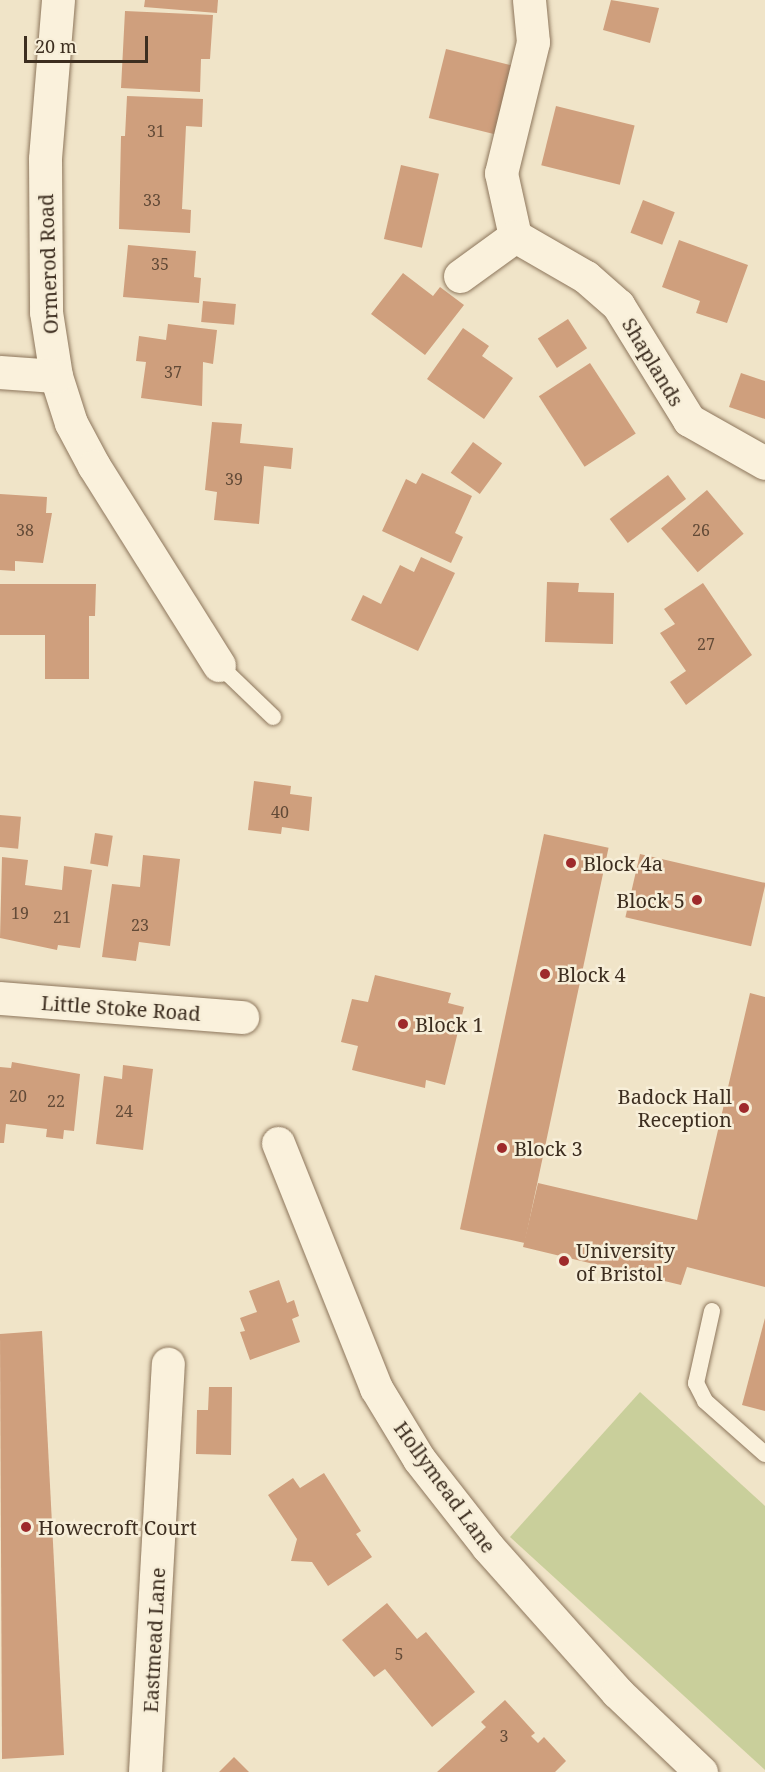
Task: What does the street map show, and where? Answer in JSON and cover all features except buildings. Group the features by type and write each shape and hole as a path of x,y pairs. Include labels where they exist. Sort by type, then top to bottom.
{"street":[{"name":"Ormerod Road","path":"58,0 45,159 46,312 56,376 71,423 94,466 219,665"},
{"path":"460,276 515,236 501,173 533,42 529,0"},
{"name":"Shaplands","path":"515,236 586,277 618,305 689,420 765,463"},
{"path":"0,372 56,376"},
{"name":"Little Stoke Road","path":"0,998 242,1017"},
{"name":"Hollymead Lane","path":"278,1143 376,1388 419,1459 488,1547 617,1692 701,1772"},
{"name":"Eastmead Lane","path":"145,1772 168,1364"}],"lane":[{"path":"219,665 273,717"},
{"path":"712,1311 696,1383 705,1401 765,1454"}],"green space":[{"path":"640,1392 765,1506 765,1770 510,1537"}],"place":[{"name":"Block 4a","path":"571,863"},
{"name":"Block 5","path":"697,900"},
{"name":"Block 4","path":"545,974"},
{"name":"Block 1","path":"403,1024"},
{"name":"Badock Hall Reception","path":"744,1108"},
{"name":"Block 3","path":"502,1148"},
{"name":"University of Bristol","path":"564,1261"},
{"name":"Howecroft Court","path":"26,1527"}]}
